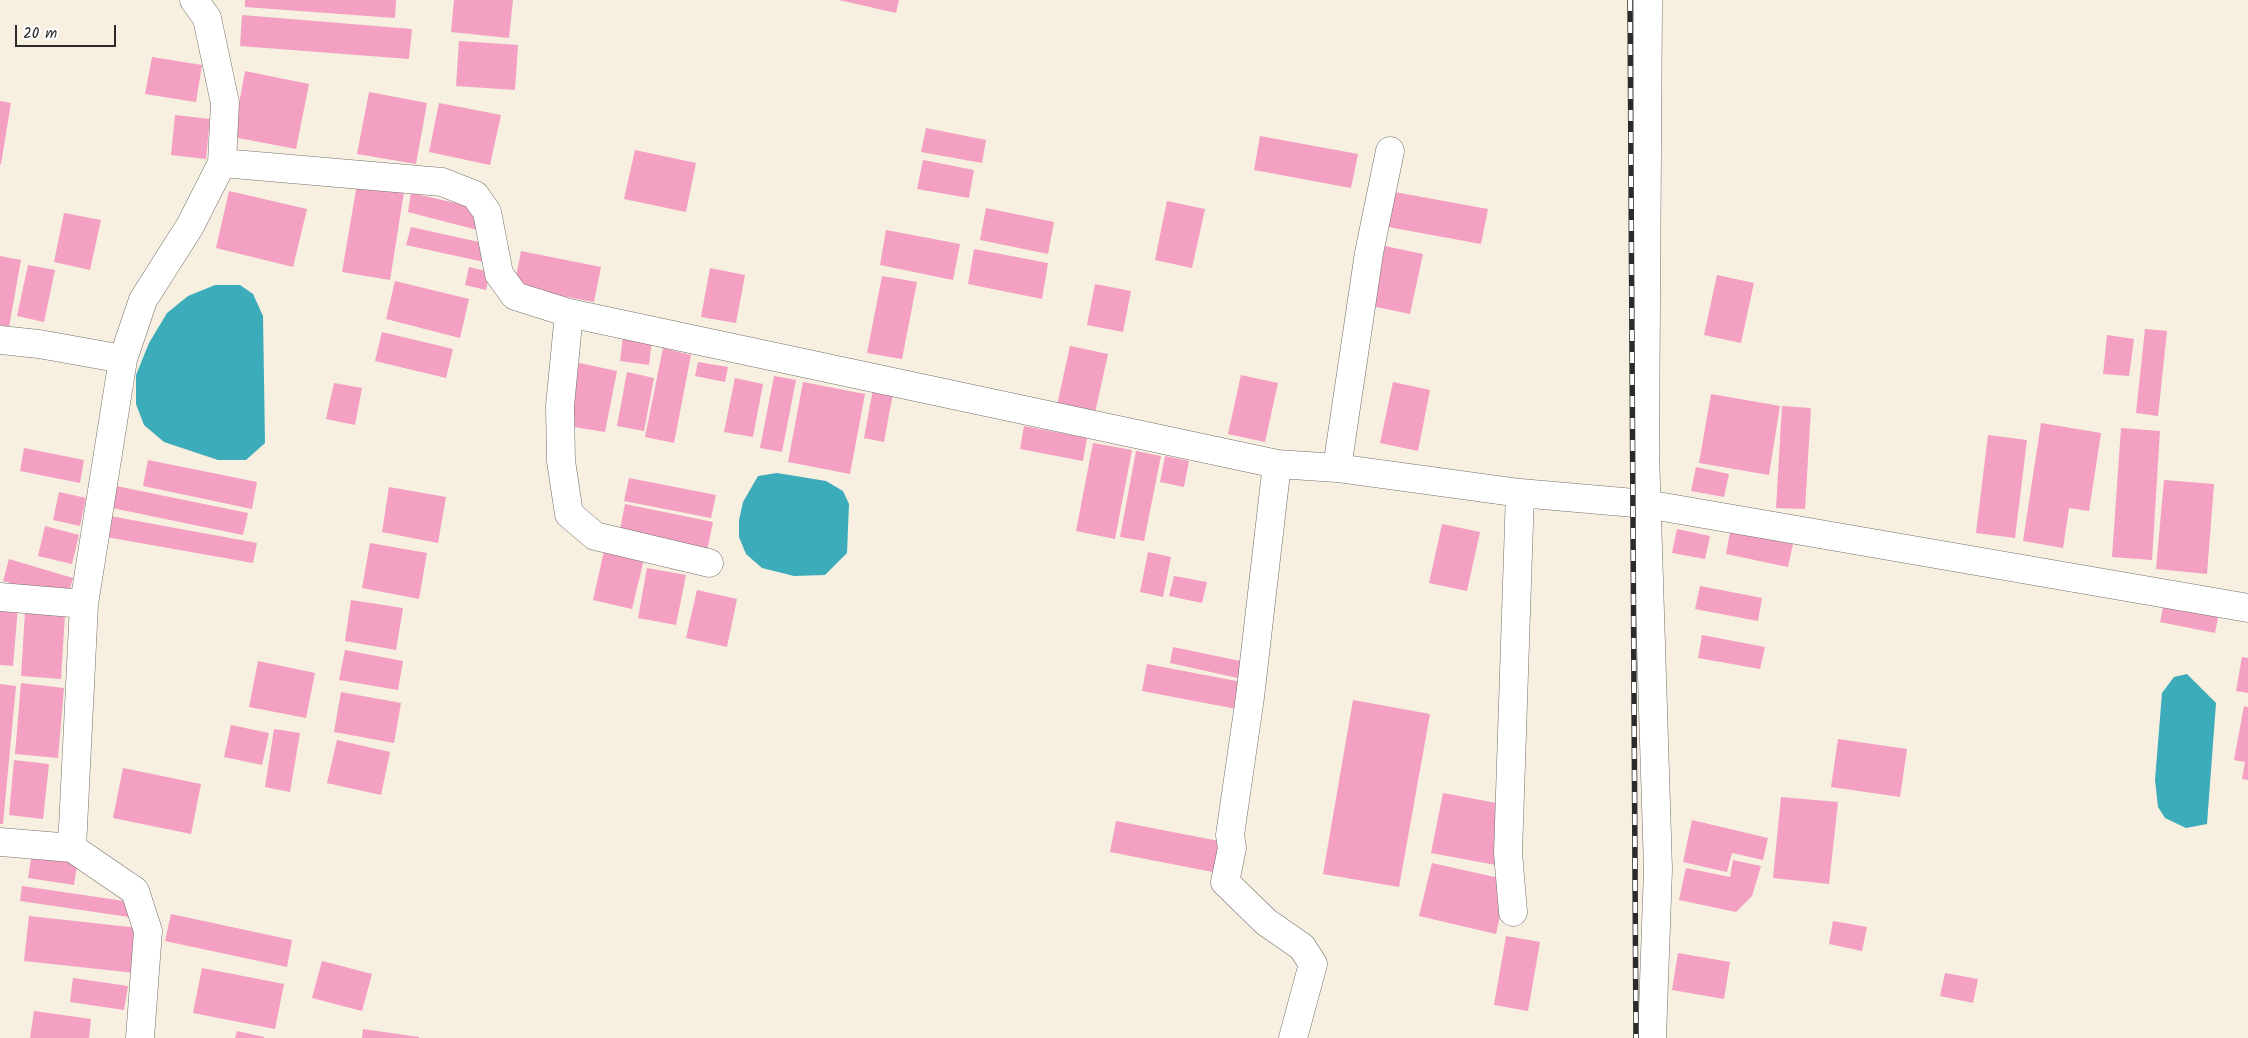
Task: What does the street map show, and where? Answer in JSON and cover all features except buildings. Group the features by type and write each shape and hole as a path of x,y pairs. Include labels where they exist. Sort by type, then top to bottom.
{"street":[{"path":"72,848 84,604 123,359 143,300 190,226 222,163 225,103 207,18 194,0"},
{"path":"1648,0 1646,504 1658,869 1652,1038"},
{"path":"1337,468 1368,253 1390,151"},
{"path":"222,163 442,182 475,195 488,212 499,274 515,296 569,313 1277,464 1337,468 1520,493 1646,504 2248,608"},
{"path":"569,313 560,406 561,461 569,514 595,536 709,563"},
{"path":"0,340 39,344 123,359"},
{"path":"1277,464 1250,697 1230,835 1232,848 1225,882 1266,922 1302,947 1313,964 1293,1038"},
{"path":"1513,912 1508,853 1517,643 1516,548 1520,493"},
{"path":"0,597 84,604"},
{"path":"0,842 72,848 135,891 148,931 140,1038"}],"water":[{"path":"215,285 240,285 253,294 263,316 265,443 246,460 218,460 164,442 144,425 136,404 136,375 149,343 167,313 188,296"},
{"path":"777,473 826,481 843,491 849,504 847,553 825,575 794,576 762,568 746,554 739,537 739,520 743,502 758,476"},
{"path":"2187,674 2216,703 2207,824 2186,828 2165,818 2158,807 2155,780 2162,693 2174,677"}],"railway":[{"path":"1630,0 1636,1038"}]}
